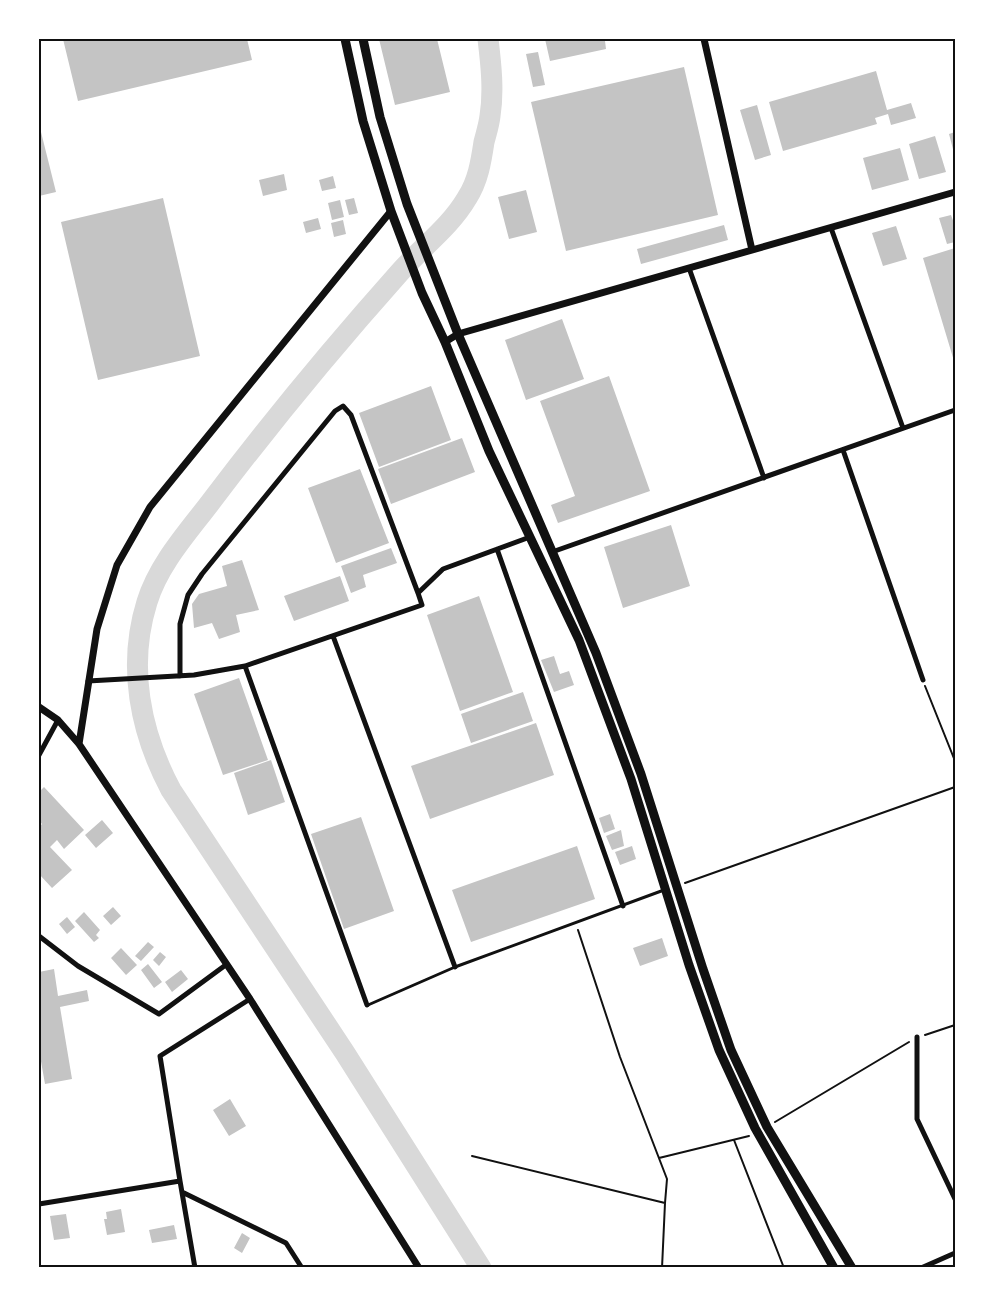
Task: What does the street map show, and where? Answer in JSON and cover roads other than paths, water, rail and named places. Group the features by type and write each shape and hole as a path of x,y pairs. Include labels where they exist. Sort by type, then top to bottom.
{"main road":[{"path":"345,39 363,121 393,215 422,293 445,342 489,451 579,640 631,779 719,1050 758,1134 834,1268"},
{"path":"363,39 380,117 407,204 435,279 608,686 641,774 731,1050 767,1127 852,1268"}],"street":[{"path":"704,39 752,250"},
{"path":"445,342 458,334 955,192"},
{"path":"79,744 97,629 117,564 150,507 393,215"},
{"path":"831,228 903,428"},
{"path":"689,268 764,478"},
{"path":"88,681 180,676 245,666 422,605 351,415 343,406 328,420 202,574 188,595 180,624 180,676"},
{"path":"552,552 955,410"},
{"path":"843,450 923,680"},
{"path":"418,593 443,569 530,537"},
{"path":"497,549 623,906"},
{"path":"333,636 455,967"},
{"path":"245,666 367,1005"},
{"path":"39,707 58,720 79,744 250,999 419,1268"},
{"path":"39,755 58,720"},
{"path":"39,936 78,966 159,1014 227,964"},
{"path":"195,1268 160,1056 250,999"},
{"path":"917,1037 917,1119 955,1199"},
{"path":"39,1204 180,1181"},
{"path":"182,1192 286,1243 302,1268"},
{"path":"921,1268 955,1253"}],"lane":[{"path":"367,1005 455,967 666,890"}],"waterway":[{"path":"481,1268 345,1053 171,790 151,745 145,722 140,698 138,650 141,626 152,588 176,548 304,384 400,272 444,228 471,192 478,171 491,107 492,78 488,39"}]}
